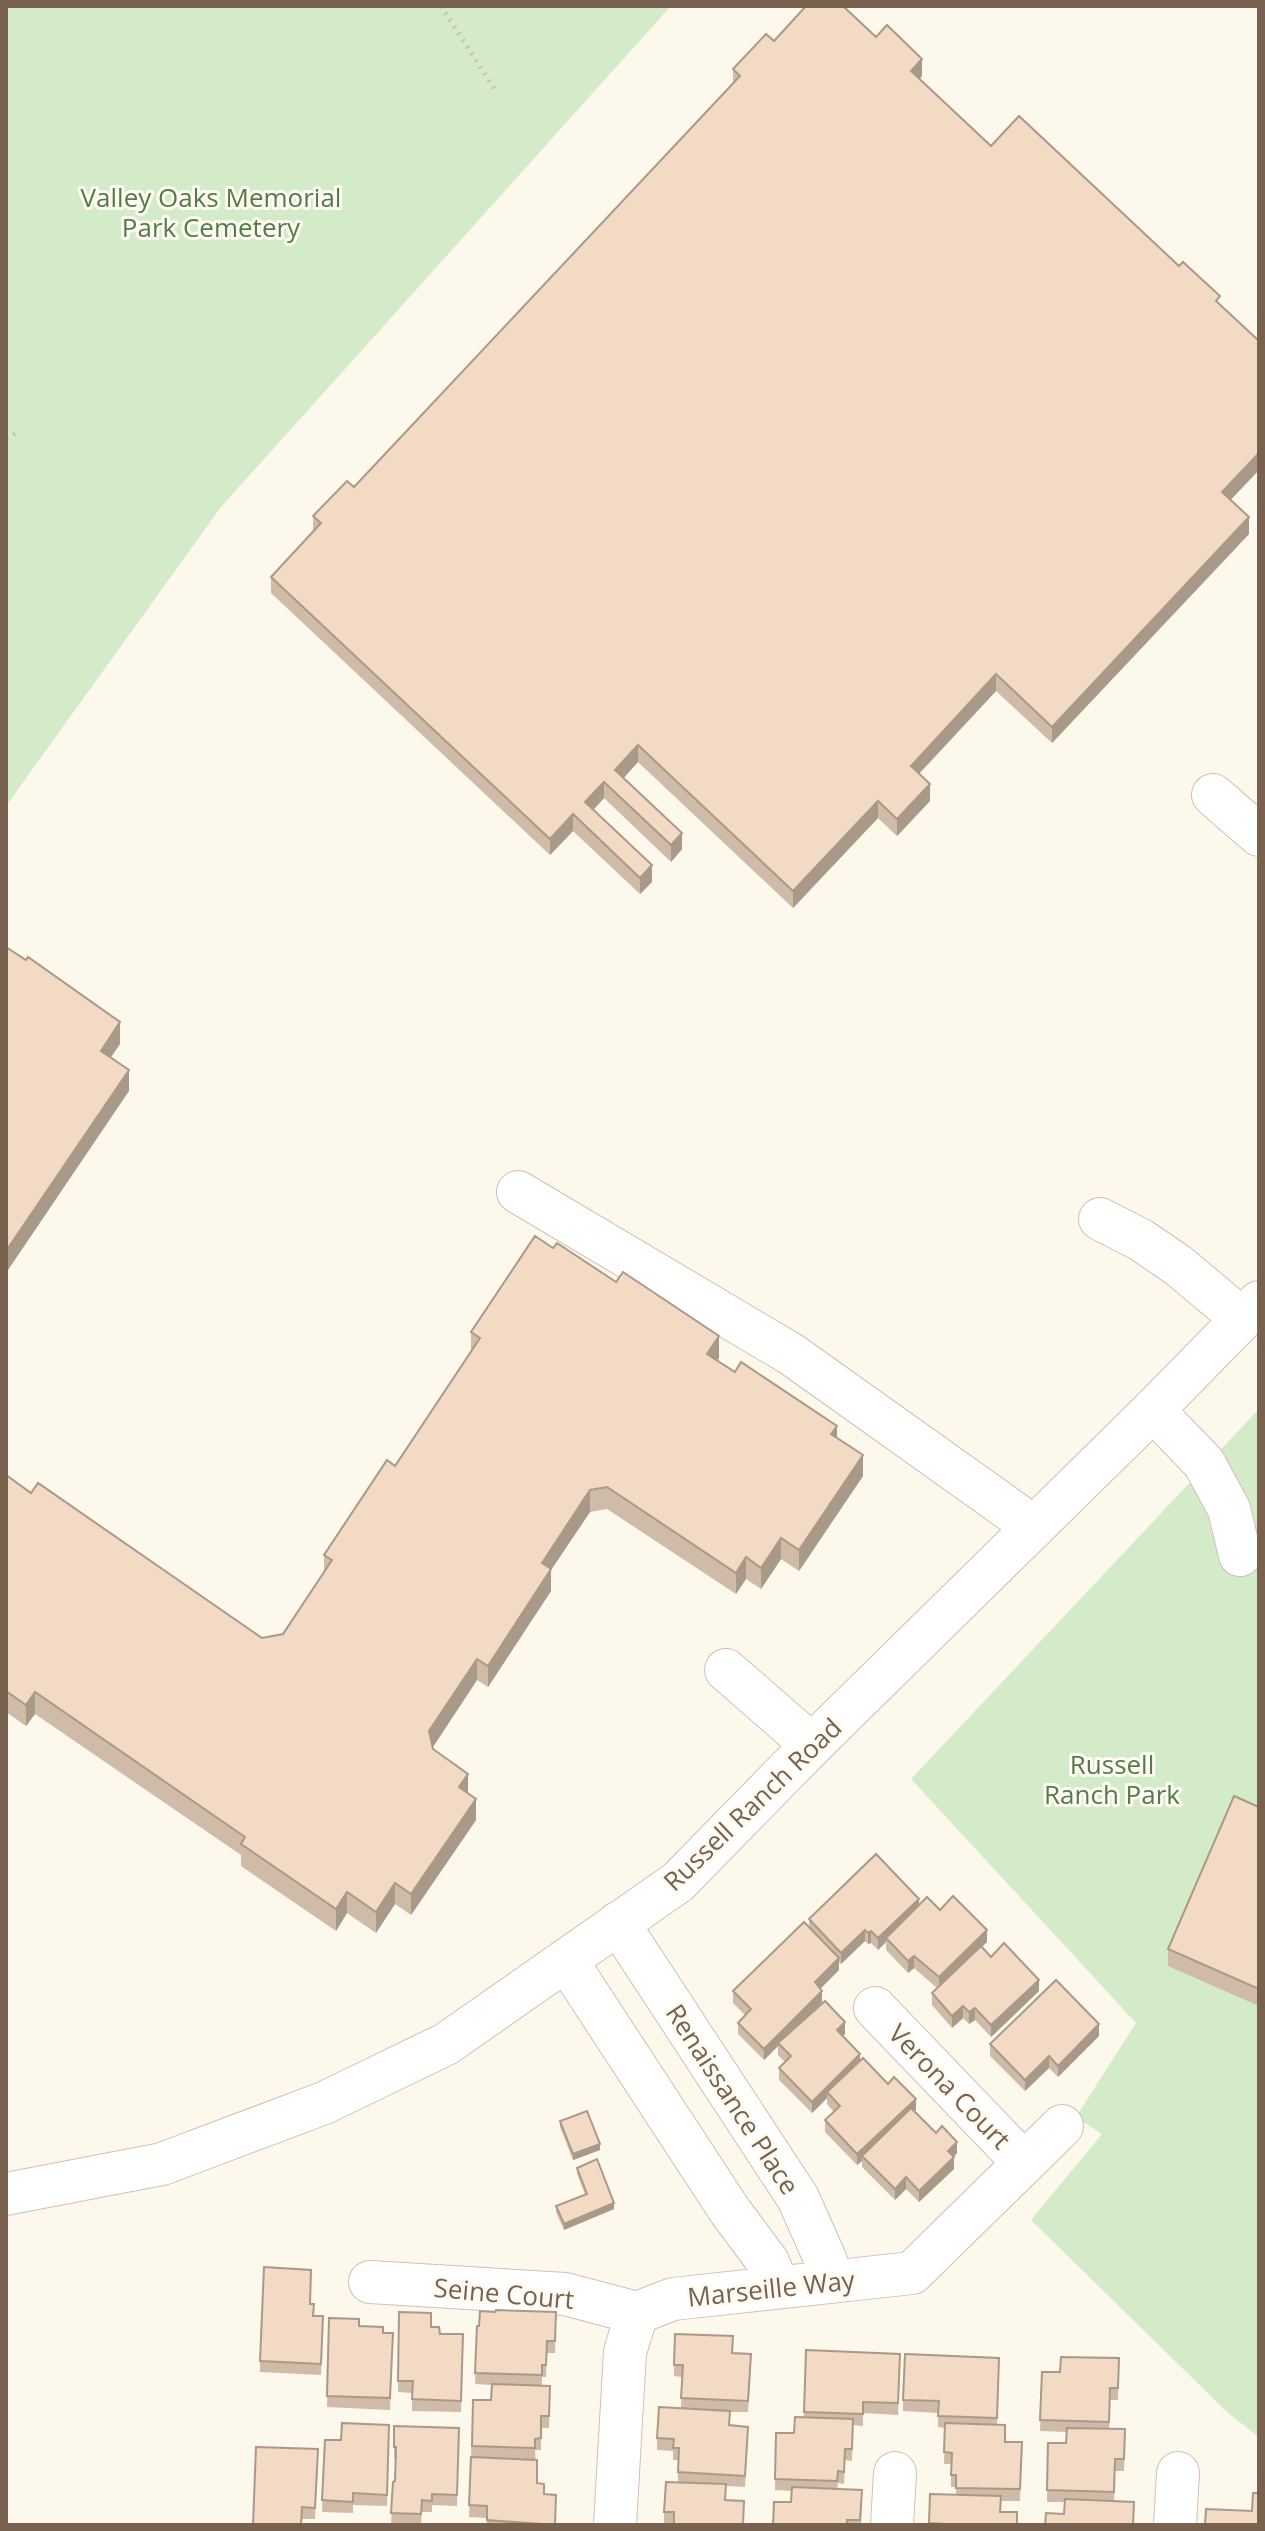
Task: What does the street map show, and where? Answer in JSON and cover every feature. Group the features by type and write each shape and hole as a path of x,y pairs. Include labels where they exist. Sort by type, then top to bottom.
{"street":[{"path":"1213,795 1259,835"},
{"path":"518,1192 791,1354 1034,1527"},
{"path":"1100,1219 1254,1308"},
{"name":"Russell Ranch Road","path":"6,2194 162,2164 324,2103 446,2044 678,1882 812,1745 1254,1308"},
{"path":"1153,1410 1204,1463 1229,1509 1240,1555"},
{"path":"726,1670 812,1745"},
{"name":"Renaissance Place","path":"618,1923 798,2198 814,2229 830,2282"},
{"path":"566,1960 708,2177 768,2262 778,2286"},
{"name":"Verona Court","path":"875,2008 1024,2163"},
{"name":"Marseille Way","path":"637,2313 673,2299 912,2273 1062,2126"},
{"path":"708,2177 762,2140"},
{"name":"Seine Court","path":"370,2282 565,2294 637,2313"},
{"path":"615,2525 625,2352 637,2313"},
{"path":"892,2525 895,2473"},
{"path":"1175,2525 1178,2473"}],"path":[{"path":"441,6 495,90"},
{"path":"6,438 16,433"}],"green space":[{"name":"Valley Oaks Memorial Park Cemetery","path":"6,6 671,6 221,507 6,806"},
{"name":"Russell Ranch Park","path":"1259,1409 1259,2437 1228,2413 1031,2220 1102,2134 1076,2117 1136,2023 911,1779"}],"building":[{"path":"806,6 843,6 876,37 887,25 922,59 911,71 991,146 1019,116 1179,266 1183,262 1220,296 1216,301 1259,341 1259,453 1222,492 1249,517 1052,727 996,674 911,766 930,784 897,819 878,801 793,891 638,745 615,770 682,833 671,845 604,782 585,802 652,865 640,878 573,814 550,839 271,577 321,523 313,516 347,481 354,487 740,76 733,69 766,34 774,41"},
{"path":"6,947 26,960 28,957 120,1022 101,1051 129,1070 6,1251"},
{"path":"535,1236 553,1248 557,1243 616,1282 623,1272 719,1336 707,1354 735,1372 741,1362 837,1426 831,1434 863,1455 799,1550 781,1538 761,1568 746,1557 736,1573 607,1487 590,1490 542,1563 551,1569 488,1666 477,1659 429,1731 433,1749 468,1774 459,1787 476,1799 411,1894 395,1883 376,1912 347,1892 336,1909 241,1844 245,1837 35,1692 26,1705 6,1691 6,1475 31,1493 38,1483 262,1638 283,1634 332,1560 324,1555 387,1460 395,1466 480,1338 471,1332"},
{"path":"1234,1796 1259,1807 1259,1989 1168,1949"},
{"path":"876,1854 919,1899 878,1938 865,1930 841,1953 809,1919"},
{"path":"953,1896 987,1930 939,1977 914,1956 908,1961 886,1938 927,1897 940,1910"},
{"path":"804,1922 839,1958 815,1982 822,1991 764,2049 738,2023 751,2009 733,1991"},
{"path":"1004,1943 1039,1980 991,2025 975,2008 969,2012 963,2006 952,2016 932,1993 981,1946 991,1957"},
{"path":"1056,1980 1099,2024 1058,2066 1049,2056 1025,2080 990,2044"},
{"path":"825,2001 845,2022 837,2030 860,2054 812,2102 779,2068 791,2056 778,2043"},
{"path":"863,2058 888,2084 894,2077 916,2099 857,2154 825,2120 840,2106 827,2092"},
{"path":"911,2108 936,2133 942,2126 957,2142 948,2151 954,2157 919,2191 906,2177 895,2189 862,2156"},
{"path":"587,2111 600,2144 573,2154 560,2121"},
{"path":"597,2159 614,2203 564,2224 556,2206 587,2194 577,2168"},
{"path":"264,2267 311,2270 310,2304 314,2304 313,2316 323,2316 321,2364 260,2361"},
{"path":"480,2311 556,2312 555,2341 547,2341 546,2365 542,2365 542,2375 475,2373"},
{"path":"399,2312 431,2313 431,2327 439,2327 440,2334 463,2334 461,2401 412,2399 413,2381 398,2381"},
{"path":"329,2318 359,2319 359,2326 383,2327 383,2333 393,2333 390,2398 327,2396"},
{"path":"675,2334 733,2336 732,2353 751,2354 748,2401 681,2398 683,2365 674,2365"},
{"path":"806,2350 900,2354 898,2403 863,2402 863,2414 804,2412"},
{"path":"905,2354 999,2358 997,2418 938,2416 939,2401 903,2400"},
{"path":"1061,2357 1119,2358 1118,2388 1110,2388 1109,2422 1040,2420 1042,2372 1060,2372"},
{"path":"492,2384 550,2386 549,2416 541,2416 541,2438 535,2439 535,2448 472,2446 473,2400 491,2400"},
{"path":"659,2407 730,2411 729,2425 748,2427 745,2476 678,2472 679,2448 673,2448 674,2439 657,2438"},
{"path":"795,2417 853,2419 852,2449 845,2449 844,2472 838,2471 837,2481 775,2479 776,2433 794,2433"},
{"path":"342,2423 389,2425 387,2495 353,2493 353,2502 322,2500 325,2440 341,2440"},
{"path":"945,2423 1005,2425 1005,2442 1022,2442 1020,2489 956,2488 956,2475 951,2475 952,2453 944,2452"},
{"path":"394,2426 459,2428 457,2495 432,2494 432,2501 422,2500 421,2514 391,2513 395,2481"},
{"path":"1067,2428 1125,2429 1124,2459 1115,2459 1114,2492 1047,2490 1048,2443 1066,2443"},
{"path":"256,2447 318,2449 315,2508 302,2507 301,2525 253,2525"},
{"path":"471,2457 537,2460 537,2483 544,2484 544,2494 556,2495 555,2525 487,2520 487,2506 469,2505"},
{"path":"666,2482 726,2484 725,2500 744,2501 743,2525 674,2525 674,2512 664,2512"},
{"path":"792,2487 862,2490 860,2520 847,2520 847,2525 773,2525 774,2502 791,2502"},
{"path":"1253,2493 1259,2493 1259,2525 1205,2525 1206,2509 1252,2511"},
{"path":"930,2494 1001,2496 1000,2512 1017,2512 1017,2525 929,2523"},
{"path":"1065,2499 1134,2502 1133,2525 1045,2525 1046,2513 1064,2514"}]}
